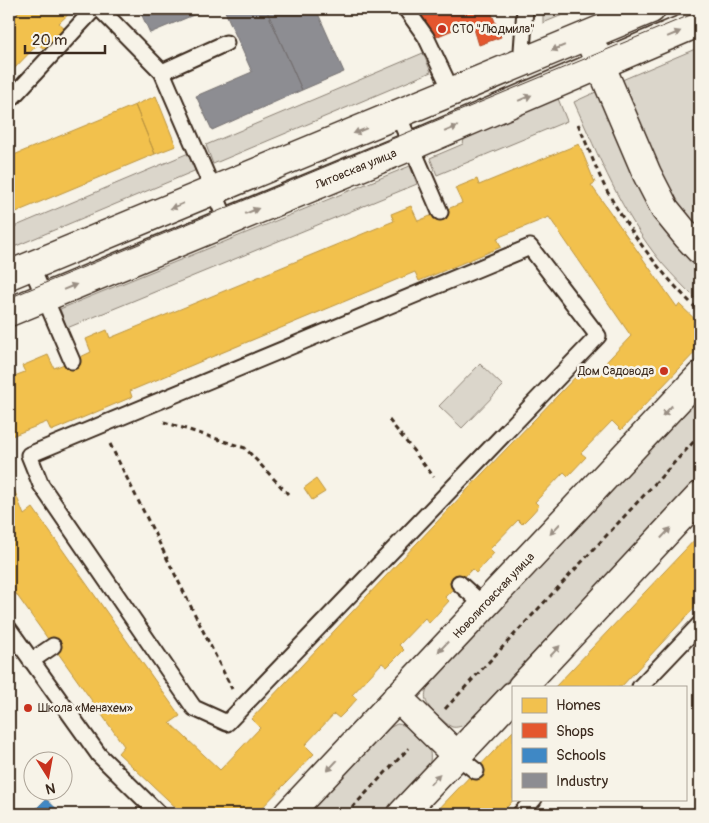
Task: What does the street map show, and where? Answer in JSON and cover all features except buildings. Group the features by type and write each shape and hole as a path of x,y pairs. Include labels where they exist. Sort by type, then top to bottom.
{"street":[{"path":"20,271 651,9"},
{"name":"Литовская улица","path":"9,312 411,146 700,22"},
{"path":"588,36 647,174 665,208 700,250"},
{"name":"Новолитовская улица","path":"288,814 700,376"},
{"path":"523,686 700,496"},
{"path":"397,697 466,763"},
{"path":"402,814 466,763 512,697"}],"lane":[{"path":"9,101 94,9"},
{"path":"100,9 162,72 227,222"},
{"path":"406,9 426,37 452,92"},
{"path":"521,64 525,9"},
{"path":"162,72 226,43"},
{"path":"398,115 440,212"},
{"path":"530,247 598,336 447,493 411,540 227,723 194,708 41,486 29,455 98,419 132,413 530,247"},
{"path":"20,271 45,297 72,361"},
{"path":"458,583 483,605"},
{"path":"641,686 700,624"},
{"path":"9,629 98,755 159,814"},
{"path":"31,661 52,646"},
{"path":"515,811 532,800"}],"path":[{"path":"578,124 607,191 657,265 685,298 700,312"},
{"path":"132,413 245,448 288,494"},
{"path":"98,419 242,708"},
{"path":"389,420 447,493"},
{"path":"438,716 700,435"},
{"path":"346,814 413,743"}],"shaded area":[{"path":"543,9 577,9 543,23"},
{"path":"700,47 700,235 679,213 622,80"},
{"path":"423,53 431,72 213,164 206,145"},
{"path":"598,91 678,246 700,269 700,303 661,262 647,244 623,205 602,164 574,102"},
{"path":"557,96 567,121 437,175 430,158 463,144 465,135"},
{"path":"191,152 199,169 9,249 9,229"},
{"path":"410,166 417,184 67,328 60,309"},
{"path":"480,364 503,386 462,428 439,406"},
{"path":"700,396 700,476 467,723 456,727 447,724 427,703 425,695 428,686"},
{"path":"397,724 411,728 423,738 430,751 429,765 382,814 307,814 389,728"}],"tram line":[{"path":"9,298 700,11"}],"place":[{"name":"СТО \"Людмила\"","path":"442,29"},
{"name":"Дом Садовода","path":"664,371"},
{"name":"Школа «Менахем»","path":"28,708"}]}
